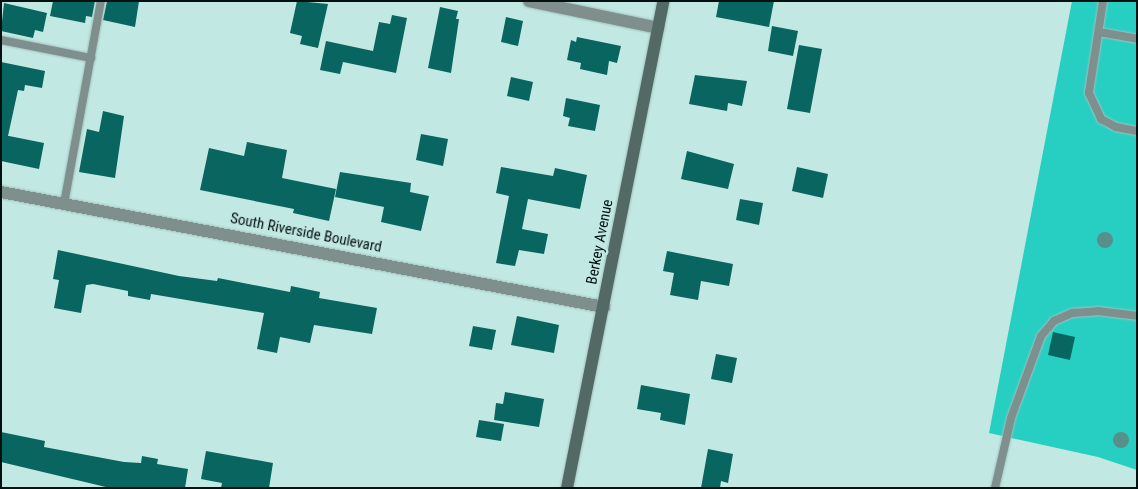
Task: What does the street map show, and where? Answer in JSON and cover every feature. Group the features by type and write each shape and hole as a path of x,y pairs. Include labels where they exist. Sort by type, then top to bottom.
{"street":[{"path":"530,1 658,28"},
{"name":"Berkey Avenue","path":"567,488 664,1"},
{"name":"South Riverside Boulevard","path":"1,192 604,307"}],"lane":[{"path":"64,204 102,1"},
{"path":"1103,1 1089,79 1092,105 1100,119 1116,128 1137,131"},
{"path":"1098,32 1137,39"},
{"path":"1,40 91,58"},
{"path":"995,488 1011,418 1041,336 1054,322 1072,314 1098,311 1137,316"}],"shaded area":[{"path":"1072,1 1137,1 1137,470 1098,457 989,433"}],"building":[{"path":"53,1 95,1 92,17 86,16 85,23 50,16"},
{"path":"107,1 139,1 135,27 103,20"},
{"path":"297,1 328,4 318,48 300,44 302,36 290,33"},
{"path":"719,1 774,1 769,27 716,17"},
{"path":"4,3 47,13 43,32 35,30 33,38 1,31"},
{"path":"440,7 458,11 456,19 459,19 451,73 428,68"},
{"path":"392,15 407,18 396,73 343,62 340,74 320,70 326,41 373,51 379,22 390,24"},
{"path":"506,17 523,21 518,46 501,42"},
{"path":"772,26 798,31 793,56 768,51"},
{"path":"577,37 621,46 617,63 609,61 607,75 580,69 581,63 567,60 571,40 576,42"},
{"path":"799,45 822,49 810,113 787,109"},
{"path":"1,62 45,71 42,88 25,85 24,91 18,90 8,136 44,143 39,169 1,161"},
{"path":"695,75 747,81 742,106 728,103 727,111 689,104"},
{"path":"511,77 533,82 529,101 507,96"},
{"path":"566,98 600,105 595,131 568,126 570,118 563,116"},
{"path":"103,111 124,116 115,178 79,172 87,129 99,132"},
{"path":"421,134 448,139 443,166 416,160"},
{"path":"247,142 287,150 282,178 336,189 329,221 293,213 294,209 200,190 209,148 244,156"},
{"path":"687,151 734,164 728,189 681,179"},
{"path":"501,167 553,176 555,168 587,175 580,209 528,199 522,229 548,234 544,254 519,250 515,266 496,263 509,196 496,193"},
{"path":"797,167 828,174 823,198 792,191"},
{"path":"340,172 411,183 410,192 429,196 421,231 381,222 384,207 335,197"},
{"path":"740,199 763,203 759,225 736,220"},
{"path":"58,250 179,276 217,281 218,278 290,292 291,286 320,292 319,298 377,308 372,334 314,325 310,343 280,337 277,353 257,349 264,313 151,294 150,300 128,296 128,291 93,284 86,285 81,313 54,308 59,280 53,279"},
{"path":"667,251 733,264 729,286 701,281 698,300 670,295 674,273 663,271"},
{"path":"517,316 559,325 554,353 511,345"},
{"path":"473,326 496,330 492,350 469,346"},
{"path":"1053,332 1075,337 1070,360 1048,355"},
{"path":"716,354 737,358 732,383 711,379"},
{"path":"641,385 690,394 685,425 660,420 661,413 637,409"},
{"path":"505,392 544,399 539,427 494,420 496,403 503,404"},
{"path":"479,420 504,424 501,441 476,437"},
{"path":"1,432 45,441 44,447 124,462 141,463 142,456 158,459 157,464 188,469 185,488 110,488 1,462"},
{"path":"708,449 733,454 728,483 721,481 720,488 701,488"},
{"path":"206,451 273,463 269,488 221,488 222,483 201,479"}]}
